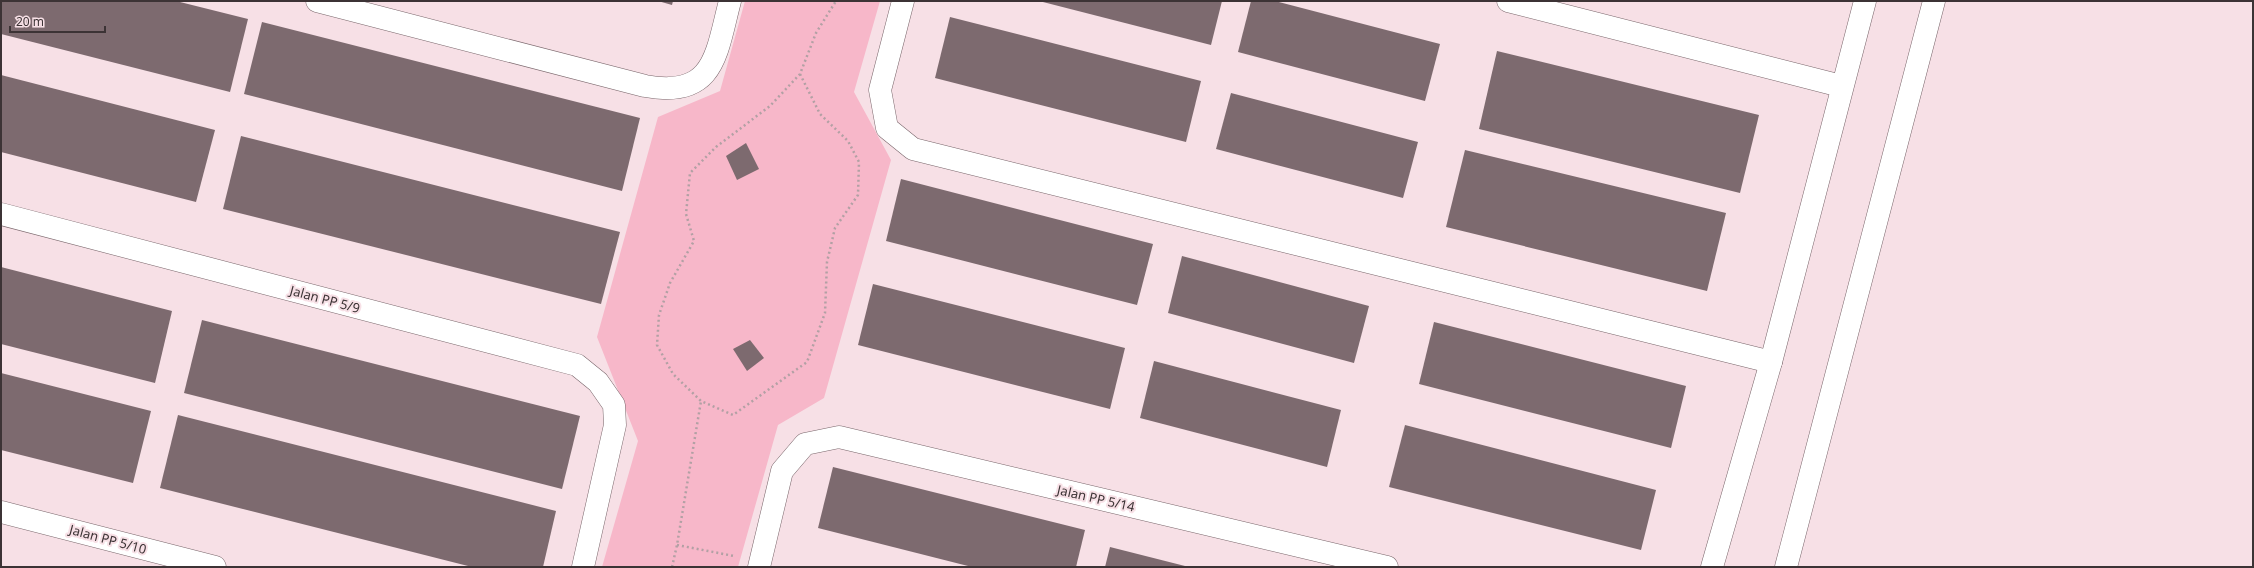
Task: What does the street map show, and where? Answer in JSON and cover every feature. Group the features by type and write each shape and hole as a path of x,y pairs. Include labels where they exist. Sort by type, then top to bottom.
{"street":[{"path":"317,1 666,90 683,87 699,79 713,63 730,1"},
{"path":"903,1 880,90 887,128 913,149 1771,362"},
{"path":"1508,1 1842,86"},
{"path":"1712,567 1771,362 1864,1"},
{"path":"1786,567 1934,1"},
{"name":"Jalan PP 5/9","path":"1,214 577,365 598,382 614,404 615,425 583,567"},
{"name":"Jalan PP 5/14","path":"759,564 782,471 805,444 839,437 1387,567"},
{"name":"Jalan PP 5/10","path":"1,512 215,567"}],"path":[{"path":"800,74 820,114 848,141 859,162 858,195 835,228 828,262 825,313 807,362 733,415 701,401 673,374 657,345 661,308 670,284 694,241 686,214 690,173 716,147 770,106 800,74 816,33 836,1"},
{"path":"672,567 701,401"},
{"path":"677,545 759,564"}],"shaded area":[{"path":"745,1 880,1 854,92 891,160 824,398 778,425 738,567 602,567 638,441 597,337 658,117 720,91"}],"building":[{"path":"1,1 176,1 248,19 230,92 1,34"},
{"path":"658,1 673,1 672,5"},
{"path":"1039,1 1222,1 1211,45"},
{"path":"1251,1 1275,1 1440,44 1425,101 1238,52"},
{"path":"950,17 1201,81 1186,142 935,78"},
{"path":"262,22 640,118 622,191 244,94"},
{"path":"1497,51 1759,115 1740,193 1479,129"},
{"path":"1,75 215,130 196,202 1,152"},
{"path":"1231,93 1418,142 1403,198 1216,149"},
{"path":"241,136 620,232 601,304 223,209"},
{"path":"746,143 759,169 737,180 726,156"},
{"path":"1465,150 1726,213 1707,291 1446,227"},
{"path":"901,179 1153,244 1137,305 886,241"},
{"path":"1182,256 1369,306 1354,363 1168,313"},
{"path":"1,267 172,311 155,383 1,344"},
{"path":"873,284 1125,348 1110,409 858,345"},
{"path":"202,320 580,416 562,489 184,393"},
{"path":"1434,322 1686,386 1671,448 1419,384"},
{"path":"750,340 764,358 747,371 733,349"},
{"path":"1154,361 1341,410 1327,467 1140,418"},
{"path":"1,373 151,411 133,483 1,450"},
{"path":"178,415 556,511 543,567 472,567 160,488"},
{"path":"1405,425 1656,490 1641,550 1389,487"},
{"path":"833,467 1085,530 1076,567 972,567 818,528"},
{"path":"1110,547 1185,566 1185,567 1105,567"}]}
